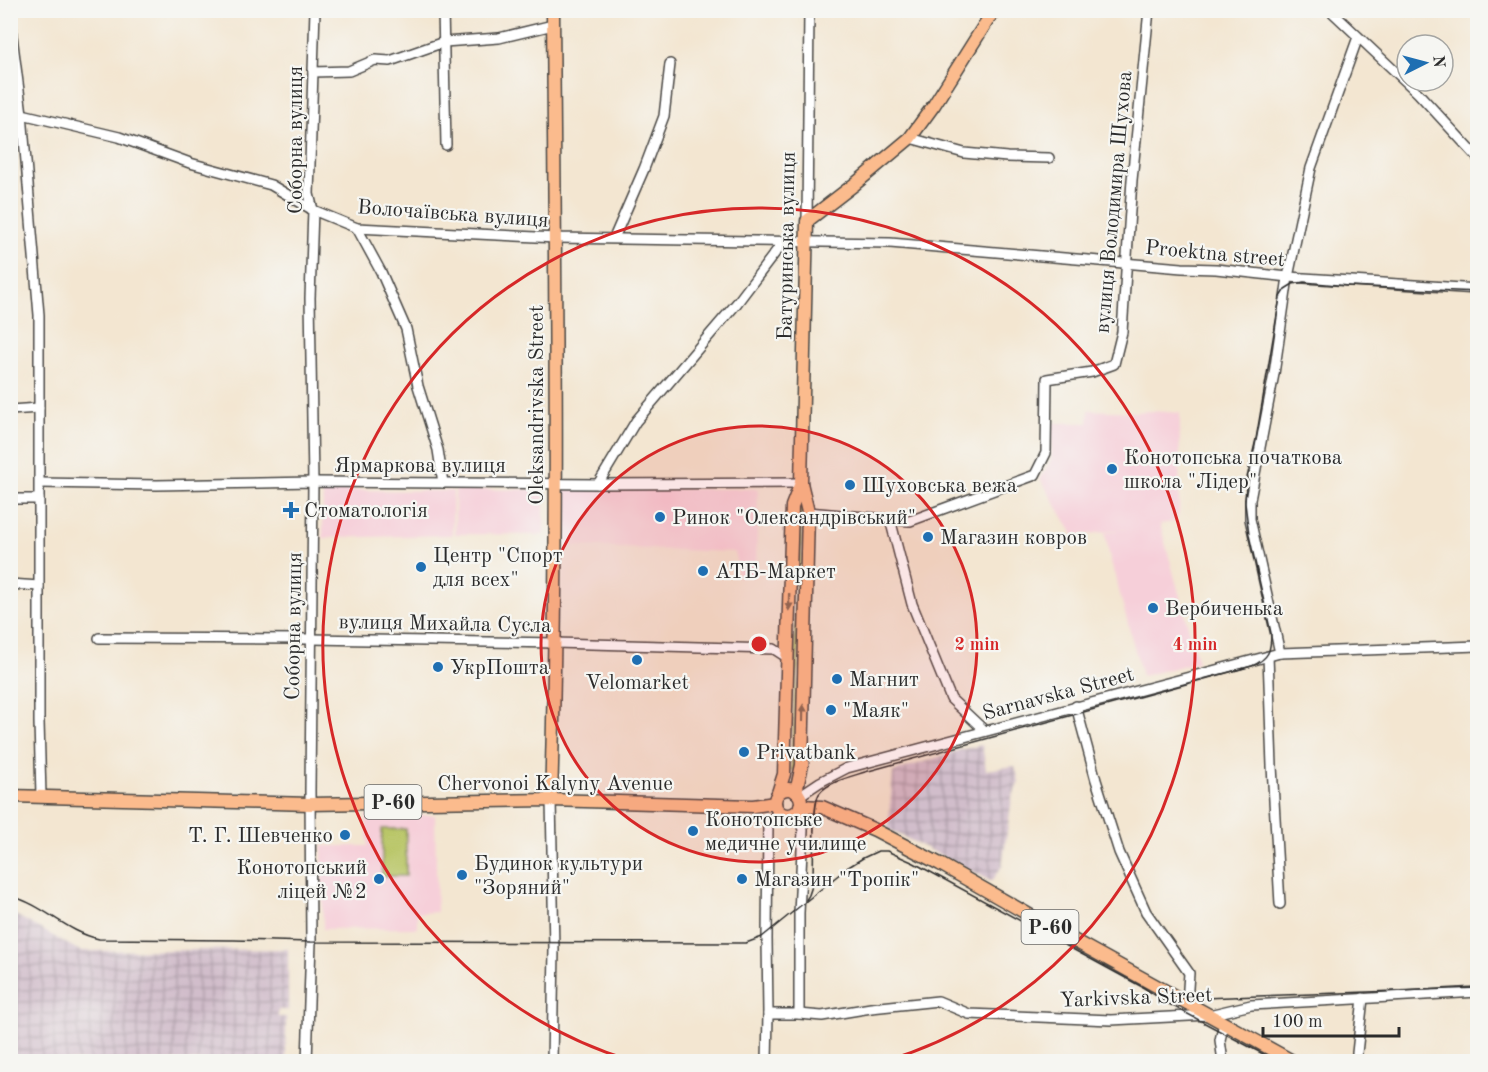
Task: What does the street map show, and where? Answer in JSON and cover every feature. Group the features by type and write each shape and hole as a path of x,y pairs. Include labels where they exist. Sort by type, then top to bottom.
{"main road":[{"name":"Oleksandrivska Street","path":"551,800 556,483 553,10"},
{"path":"807,221 910,138 934,105 994,10"},
{"name":"Батуринська вулиця","path":"801,483 807,221"},
{"path":"797,802 802,765 808,512 801,483"},
{"path":"777,802 784,774 792,506 801,483"},
{"name":"Р-60","path":"797,802 784,814 777,802 787,789 797,802 836,812 875,830 1294,1062"},
{"name":"Chervonoi Kalyny Avenue","path":"10,796 310,804 551,800 753,806 777,802"}],"street":[{"name":"Соборна вулиця","path":"307,1062 311,942 311,639 314,483 310,297 313,210 309,194 315,10"},
{"path":"443,10 446,145"},
{"name":"Батуринська вулиця","path":"807,221 809,10"},
{"name":"вулиця Володимира Шухова","path":"808,512 910,521 1035,475 1046,453 1047,379 1092,372 1114,364 1122,332 1132,180 1149,10"},
{"path":"1330,10 1418,93 1478,158"},
{"path":"10,20 22,114 39,315 41,796"},
{"path":"313,72 349,71 375,60 390,61 444,42 499,38 553,25"},
{"path":"1280,653 1249,509 1274,374 1288,277 1311,168 1358,37"},
{"path":"614,238 664,116 670,64"},
{"name":"Волочаївська вулиця","path":"10,116 22,114 119,137 190,163 271,185 313,210 357,228 556,238 806,242"},
{"path":"910,138 964,153 1049,158"},
{"path":"357,228 381,272 406,328 418,386 438,450 443,483"},
{"path":"598,484 636,421 737,303 784,241"},
{"name":"Proektna street","path":"806,242 890,243 1126,264 1216,269 1288,277 1478,289"},
{"path":"10,410 39,408"},
{"name":"Ярмаркова вулиця","path":"40,483 157,485 801,483"},
{"path":"10,499 39,499"},
{"path":"890,519 912,604 951,699 986,731"},
{"path":"10,584 39,586"},
{"name":"вулиця Михайла Сусла","path":"99,638 311,639 774,649 788,658"},
{"name":"Sarnavska Street","path":"797,802 820,782 847,768 1280,653 1478,646"},
{"path":"1268,656 1280,904"},
{"path":"1076,706 1119,852 1146,912 1189,973 1188,1003"},
{"path":"551,800 554,949 552,1062"},
{"path":"767,1062 768,823 777,802"},
{"path":"797,802 803,830 799,913 799,1014"},
{"name":"Yarkivska Street","path":"768,1014 822,1016 939,1001 969,1014 1111,1020 1209,1015 1251,1005 1478,993"},
{"path":"1356,1062 1363,998"},
{"path":"1220,1061 1220,1040 1224,1023"}],"shaded area":[{"name":"Конотопська початкова школа \"Лідер\"","path":"1089,410 1180,413 1179,514 1175,522 1160,524 1198,662 1142,676 1105,533 1127,529 1074,536 1040,478 1051,460 1052,423 1088,423"},
{"path":"544,489 544,535 455,534 455,490"},
{"name":"Ринок \"Олександрівський\"","path":"562,489 758,489 756,576 738,577 735,552 564,546"},
{"path":"323,490 453,491 452,535 323,538"},
{"path":"982,745 986,770 1015,766 1019,782 1012,798 1002,866 992,881 888,829 893,772"},
{"name":"Конотопський ліцей №2","path":"366,815 435,815 437,912 417,913 417,928 323,929 322,846 368,846"},
{"path":"10,912 80,951 288,949 288,1010 278,1010 278,1017 286,1017 286,1061 11,1061"}],"green space":[{"path":"801,505 803,507 796,769 791,771 798,507"},
{"path":"382,829 406,829 406,876 382,876"}],"tram line":[{"path":"806,900 811,891 817,800 819,794 834,783 865,772 1252,666 1265,657 1268,653 1271,633 1249,535 1245,503 1246,482 1256,439 1280,297 1285,289 1293,284 1304,282 1478,292"},
{"path":"10,896 33,905 76,930 99,939 746,943 762,937 847,868 878,851 887,851 914,863 1278,1062"},
{"path":"1161,995 1173,998 1203,998 1478,988"}],"place":[{"name":"Конотопська початкова школа \"Лідер\"","path":"1112,469"},
{"name":"Шуховська вежа","path":"850,485"},
{"name":"Стоматологія","path":"291,510"},
{"name":"Ринок \"Олександрівський\"","path":"660,517"},
{"name":"Магазин ковров","path":"928,537"},
{"name":"Центр \"Спорт для всех\"","path":"421,567"},
{"name":"АТБ-Маркет","path":"703,571"},
{"name":"Вербиченька","path":"1153,608"},
{"name":"Velomarket","path":"637,660"},
{"name":"УкрПошта","path":"438,667"},
{"name":"Магнит","path":"837,679"},
{"name":"\"Маяк\"","path":"831,710"},
{"name":"Privatbank","path":"744,752"},
{"name":"Конотопське медичне училище","path":"693,831"},
{"name":"Т. Г. Шевченко","path":"345,835"},
{"name":"Будинок культури \"Зоряний\"","path":"462,875"},
{"name":"Конотопський ліцей №2","path":"379,879"},
{"name":"Магазин \"Тропік\"","path":"742,879"}]}
